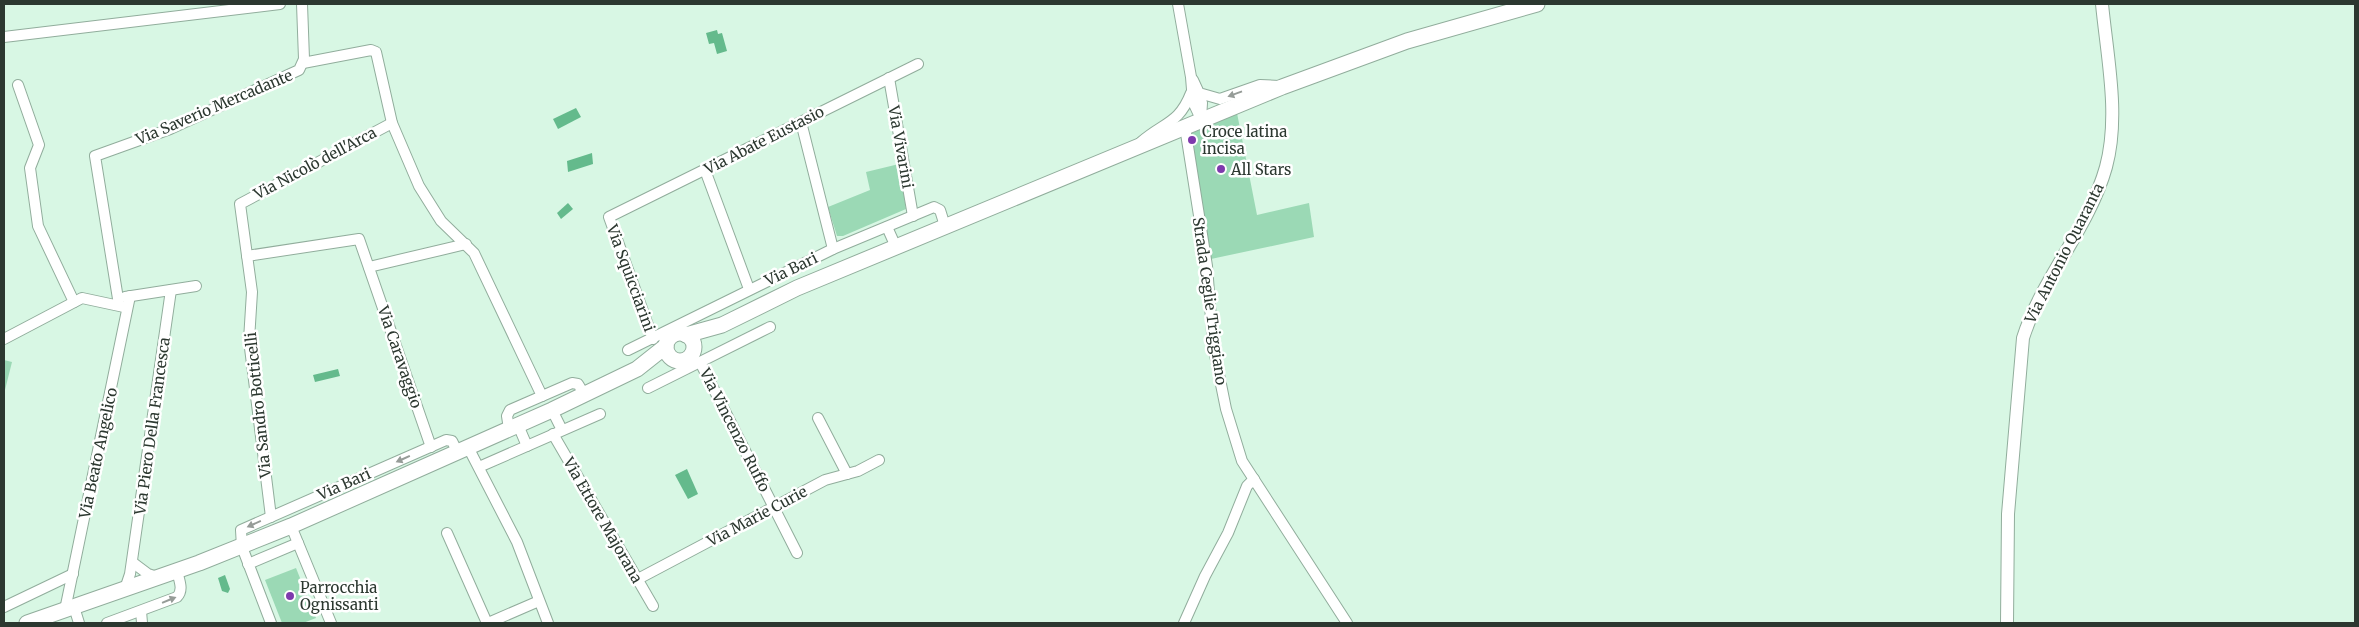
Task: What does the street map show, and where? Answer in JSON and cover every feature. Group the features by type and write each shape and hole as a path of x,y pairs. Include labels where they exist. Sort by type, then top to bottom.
{"main road":[{"name":"Via Bari","path":"636,369 670,337 722,324 797,288 1282,86 1407,41 1537,4"},
{"name":"Via Bari","path":"27,623 242,547 463,451 636,369 689,359 722,324"},
{"path":"670,337 692,340 689,359 668,354 670,337"}],"street":[{"path":"4,37 280,4"},
{"name":"Via Saverio Mercadante","path":"122,304 95,156 176,127 295,73 303,63 302,4"},
{"path":"1178,4 1195,92 1194,107 1201,119"},
{"name":"Via Antonio Quaranta","path":"2007,623 2008,514 2023,338 2029,318 2093,200 2106,167 2112,131 2102,4"},
{"name":"Via Saverio Mercadante","path":"303,63 374,51 377,54 392,123"},
{"name":"Via Abate Eustasio","path":"609,217 918,64"},
{"name":"Via Vivarini","path":"890,78 913,216"},
{"path":"18,85 39,145 30,168 38,226 74,302"},
{"path":"1195,92 1220,99 1260,85 1282,86"},
{"path":"1133,149 1152,132 1175,120 1195,92"},
{"path":"800,122 833,249"},
{"path":"392,123 401,148 432,210 466,244 477,260 542,396"},
{"name":"Via Nicolò dell'Arca","path":"240,204 392,123"},
{"name":"Strada Ceglie Triggiano","path":"1185,127 1207,266 1213,345 1219,377 1242,461 1346,623"},
{"path":"705,170 749,289"},
{"name":"Via Sandro Botticelli","path":"240,204 252,292 249,340 271,517"},
{"name":"Via Bari","path":"628,350 670,337 749,289 833,249 937,206 945,226"},
{"name":"Via Squicciarini","path":"609,217 670,337"},
{"path":"887,226 896,248"},
{"name":"Via Caravaggio","path":"247,256 359,239 431,447"},
{"path":"370,267 466,244"},
{"path":"171,290 196,286"},
{"name":"Via Beato Angelico","path":"70,609 73,574 122,304 130,296 171,290"},
{"name":"Via Piero Della Francesca","path":"125,589 132,562 171,290"},
{"path":"4,339 84,297 122,304"},
{"name":"Via Bari","path":"648,388 689,359 770,327"},
{"name":"Via Vincenzo Ruffo","path":"689,359 774,507 797,552"},
{"path":"527,446 507,413 574,382 578,384 584,394"},
{"name":"Via Ettore Majorana","path":"552,410 557,432 653,606"},
{"path":"479,467 600,414"},
{"path":"818,418 847,474"},
{"name":"Via Bari","path":"242,547 241,530 431,447 449,440 463,451"},
{"path":"463,451 479,467 517,542 548,623"},
{"name":"Via Marie Curie","path":"638,579 828,479 847,474 879,460"},
{"path":"1184,623 1205,576 1228,533 1247,486 1254,479"},
{"path":"292,526 331,623"},
{"path":"447,533 487,623 540,601"},
{"path":"248,564 298,543"},
{"path":"242,547 271,623"},
{"path":"132,562 157,578"},
{"path":"107,623 178,597 181,593 181,588 177,571"},
{"path":"4,607 73,574"},
{"path":"70,609 79,623"},
{"path":"140,611 142,623"}],"shaded area":[{"path":"717,30 718,34 722,33 727,51 717,54 714,43 709,44 706,33"},
{"path":"576,108 581,117 558,129 553,119"},
{"name":"All Stars","path":"1237,113 1257,215 1309,203 1314,237 1211,259 1188,135"},
{"path":"592,153 593,164 568,172 567,161"},
{"path":"899,164 906,209 843,236 837,236 828,207 870,190 866,172"},
{"path":"568,203 573,209 561,219 557,213"},
{"path":"4,360 12,362 4,394"},
{"path":"338,369 340,376 315,382 313,375"},
{"path":"687,469 698,494 688,499 675,475"},
{"path":"296,568 316,618 303,623 282,623 265,580"},
{"path":"225,575 230,589 228,593 222,591 218,578"}],"place":[{"name":"Croce latina incisa","path":"1192,140"},
{"name":"All Stars","path":"1221,169"},
{"name":"Parrocchia Ognissanti","path":"290,596"}]}
